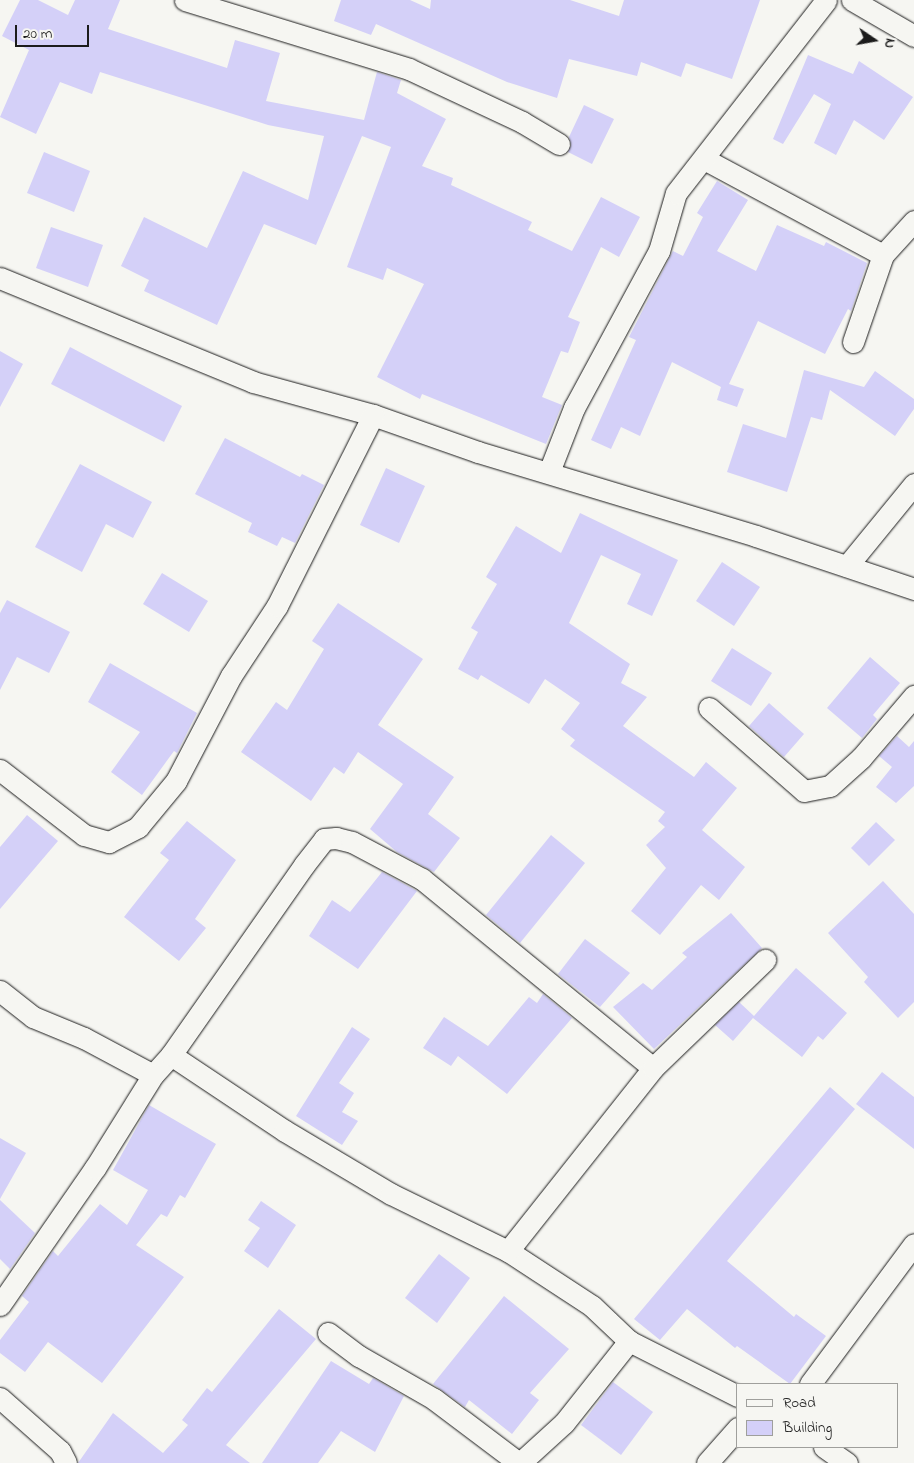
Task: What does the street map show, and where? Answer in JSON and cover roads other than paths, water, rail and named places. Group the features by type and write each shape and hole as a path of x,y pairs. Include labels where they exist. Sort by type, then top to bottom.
{"street":[{"path":"185,0 409,69 522,122 559,144"},
{"path":"549,472 574,408 659,251 676,193 826,0"},
{"path":"852,0 914,36"},
{"path":"704,159 883,256"},
{"path":"853,342 883,256 914,221"},
{"path":"0,278 253,382 373,416 847,566 914,589"},
{"path":"0,770 84,835 109,842 138,827 176,782 231,676 277,606 373,416"},
{"path":"847,566 914,484"},
{"path":"709,708 804,791 830,786 861,758 914,696"},
{"path":"0,1305 90,1176 153,1075 171,1055 324,839 336,838 352,842 422,879 653,1068"},
{"path":"508,1251 653,1068 766,960"},
{"path":"0,991 32,1017 84,1038 153,1075"},
{"path":"171,1055 286,1131 391,1194 508,1251 592,1306 629,1341 736,1395"},
{"path":"811,1383 914,1244"},
{"path":"328,1333 359,1356 434,1399 519,1463 564,1422 629,1341"},
{"path":"0,1398 60,1451 66,1463"},
{"path":"707,1463 736,1430"},
{"path":"825,1448 847,1463"}]}
